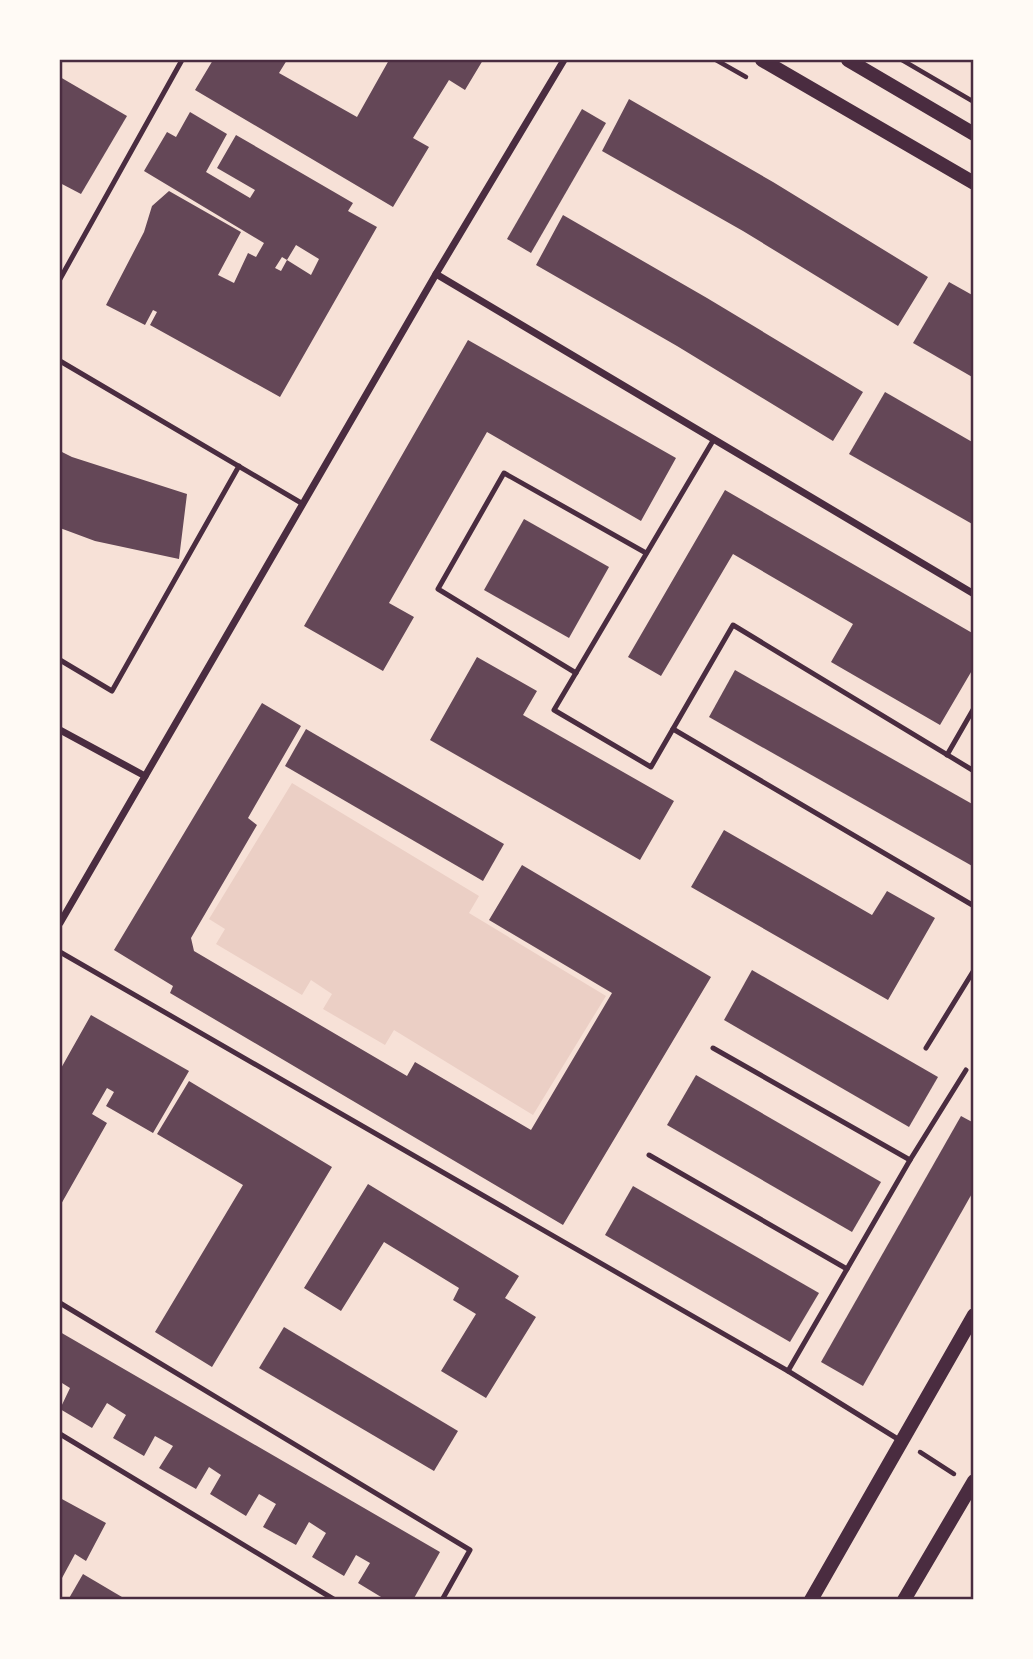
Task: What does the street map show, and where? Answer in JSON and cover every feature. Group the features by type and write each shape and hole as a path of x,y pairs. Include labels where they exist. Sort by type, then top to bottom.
{"main road":[{"path":"762,60 974,183"},
{"path":"848,60 974,134"},
{"path":"811,1600 974,1315"},
{"path":"904,1600 973,1484"}],"street":[{"path":"60,923 436,274 564,60"},
{"path":"436,274 974,594"},
{"path":"60,730 145,776"}],"lane":[{"path":"60,279 182,60"},
{"path":"60,361 303,504"},
{"path":"714,439 554,710 651,766 733,625 974,771"},
{"path":"60,660 112,691 239,466"},
{"path":"576,673 438,589 504,472 646,553"},
{"path":"947,755 974,708"},
{"path":"673,729 974,906"},
{"path":"60,952 788,1371 901,1441"},
{"path":"926,1048 974,970"},
{"path":"712,1048 910,1160"},
{"path":"788,1371 910,1160 966,1070"},
{"path":"649,1155 847,1269"},
{"path":"60,1303 470,1550 442,1600"},
{"path":"60,1434 335,1600"}],"path":[{"path":"902,60 974,102"},
{"path":"901,1441 973,1484"}],"shaded area":[{"path":"292,783 479,896 469,913 606,996 533,1115 394,1030 385,1045 323,1009 332,994 311,980 302,995 216,944 225,929 209,919"}],"building":[{"path":"213,60 287,60 279,73 357,117 389,60 483,60 465,90 449,80 413,138 429,147 393,207 195,90"},
{"path":"60,77 127,116 81,194 60,183"},
{"path":"629,99 773,182 928,277 898,326 743,231 602,151"},
{"path":"582,109 606,123 531,253 507,239"},
{"path":"190,112 227,134 206,172 250,198 255,190 217,168 236,135 353,203 348,211 377,227 280,397 150,325 157,312 153,310 145,325 106,305 144,232 152,206 169,191 241,232 218,275 234,283 248,253 256,257 264,243 144,171 167,132 176,137","holes":["296,245 319,259 311,275 287,260","282,257 287,260 281,271 275,268"]},
{"path":"563,215 863,392 833,441 677,346 536,265"},
{"path":"949,282 974,296 974,378 913,343"},
{"path":"468,340 676,458 641,521 487,432 389,603 414,617 383,671 304,626"},
{"path":"885,392 974,443 974,525 849,454"},
{"path":"60,451 187,494 179,559 95,541 60,528"},
{"path":"725,490 974,634 974,667 940,725 831,662 853,624 733,554 661,676 628,657"},
{"path":"524,519 609,567 569,638 484,590"},
{"path":"477,657 537,691 523,715 674,801 640,860 430,740"},
{"path":"735,670 974,805 974,867 709,717"},
{"path":"262,703 301,726 248,818 257,825 191,938 194,951 407,1076 415,1062 531,1130 612,993 489,920 522,865 711,977 563,1225 170,993 173,986 114,950"},
{"path":"306,729 504,844 483,881 285,766"},
{"path":"724,830 872,915 887,891 935,918 888,1000 691,887"},
{"path":"752,970 938,1077 909,1127 724,1020"},
{"path":"91,1015 189,1071 153,1133 106,1106 114,1092 107,1088 92,1114 107,1123 60,1206 60,1070"},
{"path":"696,1075 881,1182 852,1232 667,1125"},
{"path":"189,1081 332,1167 212,1367 155,1332 243,1185 157,1134"},
{"path":"961,1116 974,1123 974,1190 863,1386 821,1362"},
{"path":"368,1184 519,1276 505,1298 536,1317 486,1398 441,1371 476,1314 453,1300 459,1288 384,1242 341,1311 304,1288"},
{"path":"633,1186 819,1293 790,1342 605,1235"},
{"path":"284,1327 458,1431 434,1471 259,1368"},
{"path":"60,1332 440,1552 413,1600 386,1600 358,1583 370,1563 356,1555 344,1576 312,1557 326,1533 309,1522 296,1545 263,1527 276,1504 259,1494 246,1516 210,1494 221,1475 209,1467 196,1489 159,1468 173,1446 155,1436 144,1456 113,1438 126,1415 107,1403 92,1428 60,1409 70,1388 62,1383 60,1387"},
{"path":"60,1498 106,1523 86,1561 75,1554 62,1578 60,1576"},
{"path":"83,1574 127,1600 68,1600"}]}
